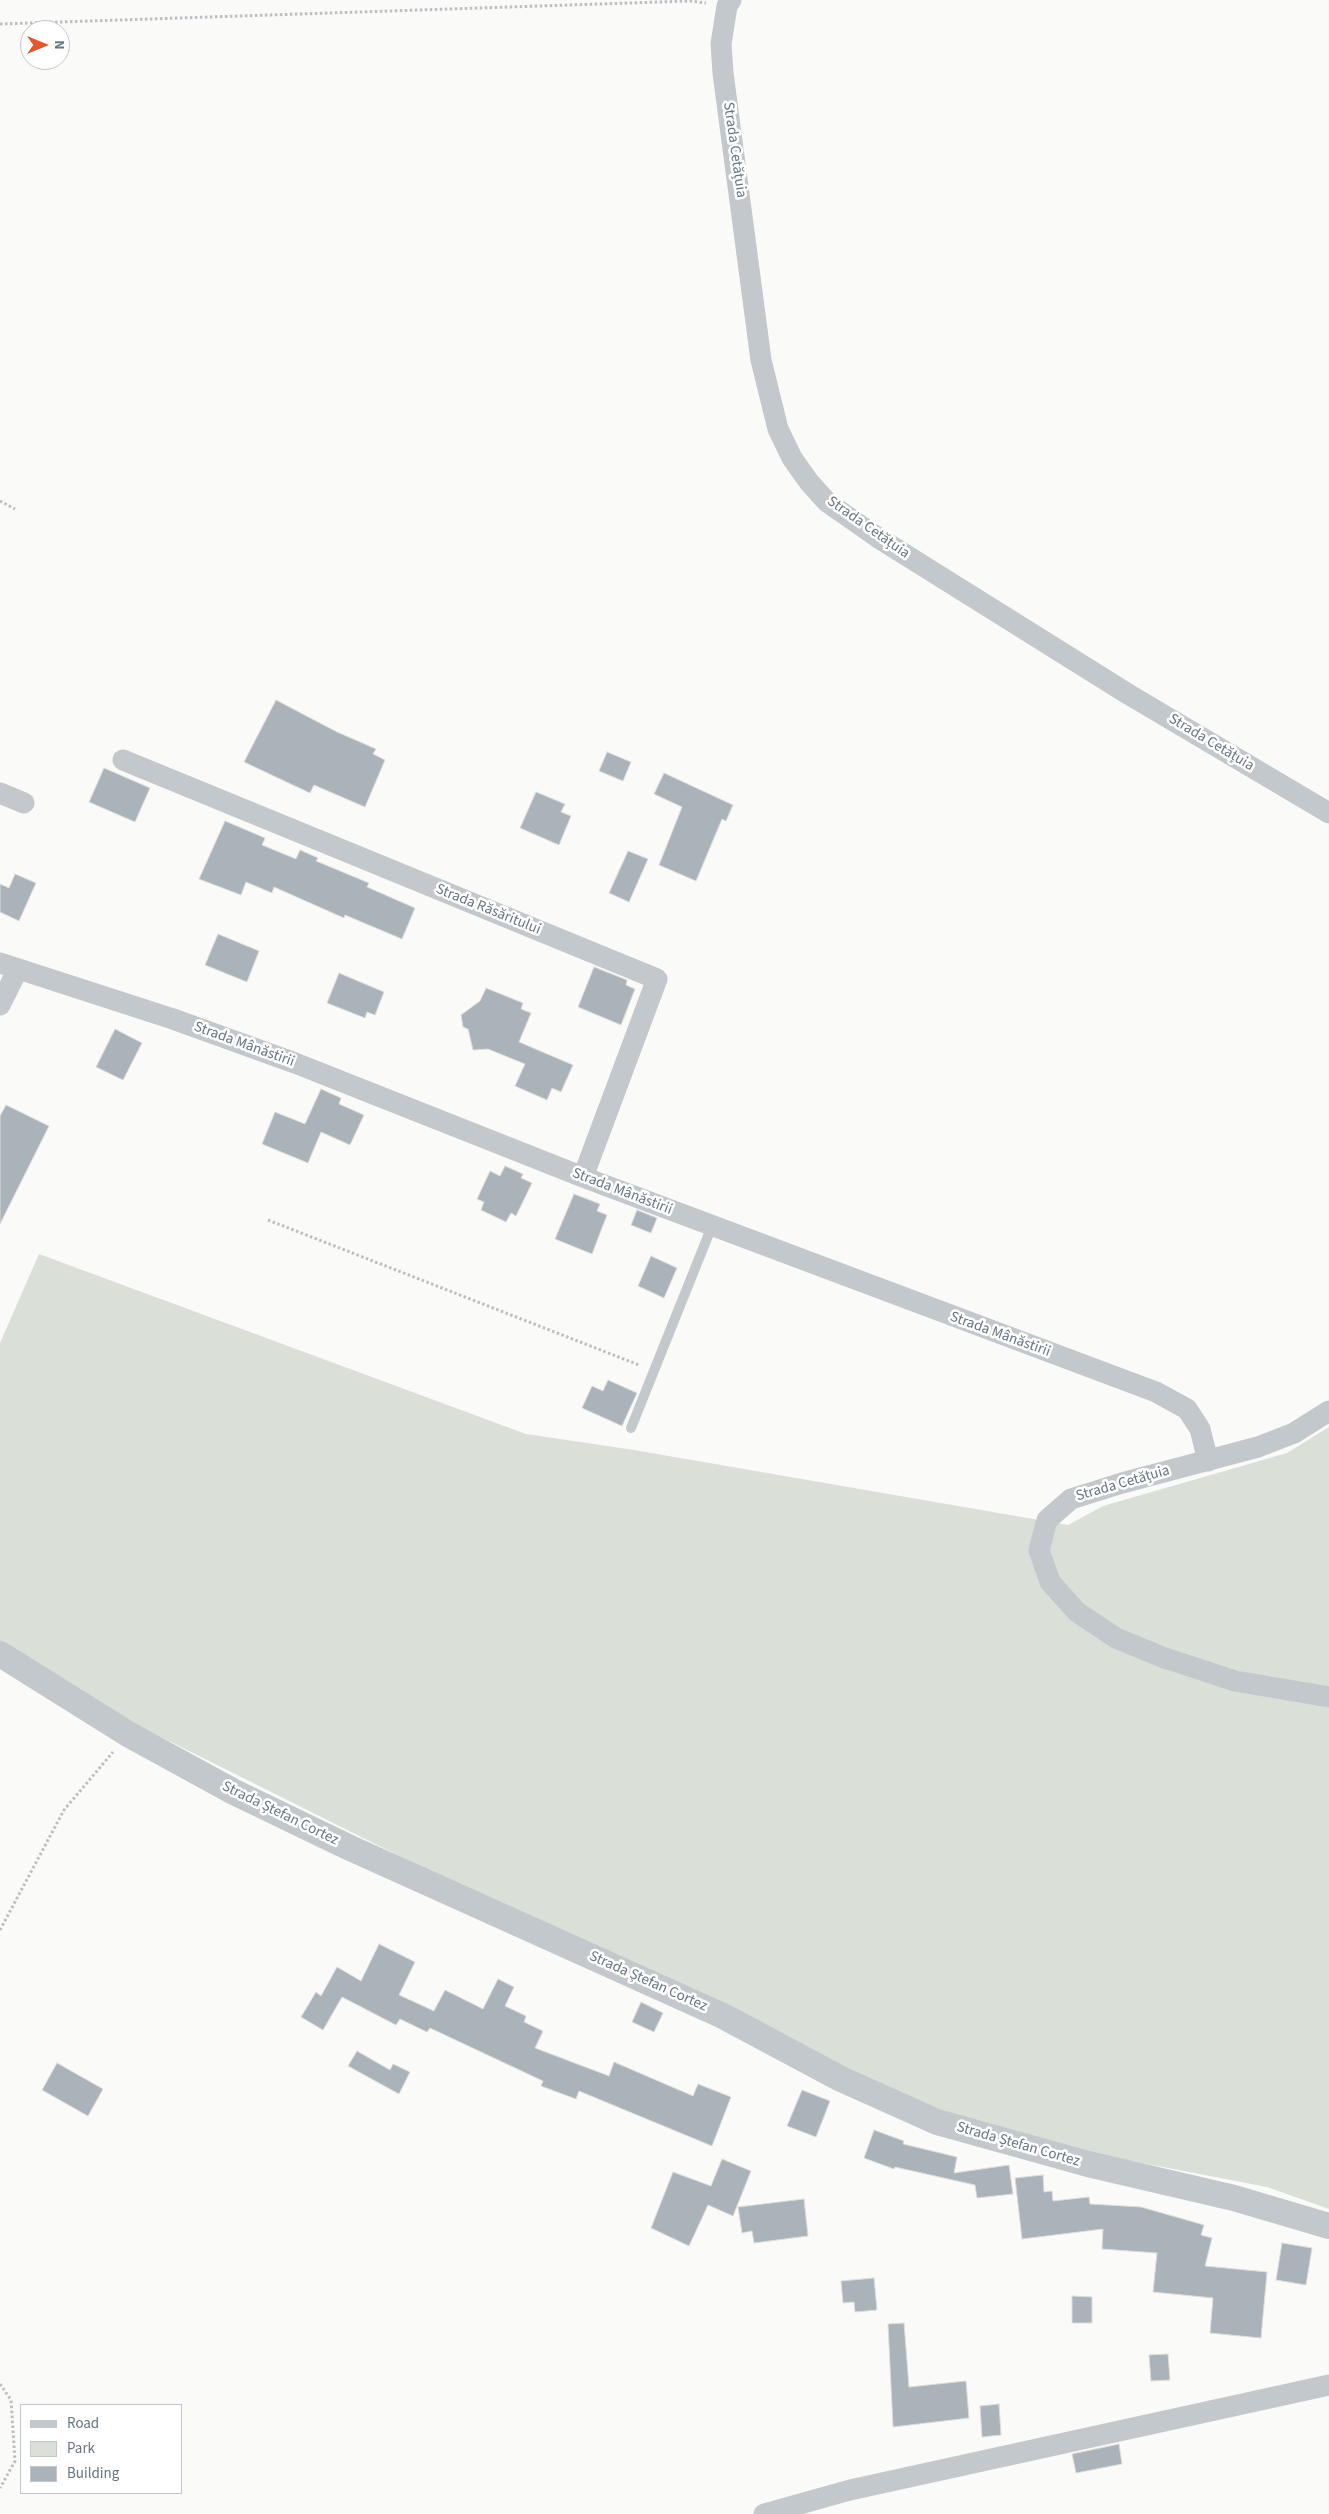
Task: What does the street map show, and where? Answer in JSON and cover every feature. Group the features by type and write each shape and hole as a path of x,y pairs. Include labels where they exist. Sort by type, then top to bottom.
{"street":[{"name":"Strada Cetățuia","path":"729,3 722,44 723,73 761,360 778,429 792,458 827,502 877,537 1128,694 1329,813"},
{"name":"Strada Răsăritului","path":"123,760 657,979 583,1177"},
{"path":"0,793 24,803"},
{"name":"Strada Mânăstirii","path":"9,966 173,1019 295,1063 583,1177 1156,1392 1187,1409 1200,1429 1208,1460"},
{"path":"0,1005 9,966"},
{"name":"Strada Cetățuia","path":"1329,1411 1294,1433 1258,1446 1071,1499 1047,1520 1039,1550 1050,1582 1077,1612 1116,1638 1162,1657 1235,1681 1329,1697"},
{"name":"Strada Ștefan Cortez","path":"0,1654 128,1734 234,1792 357,1851 723,2016 841,2079 937,2122 1088,2164 1234,2198 1329,2226"},
{"path":"764,2514 850,2490 1329,2384"}],"lane":[{"path":"631,1428 712,1226"}],"path":[{"path":"0,24 690,1 729,3"},
{"path":"0,501 15,509"},
{"path":"268,1220 654,1370"},
{"path":"0,1930 64,1810 128,1734"},
{"path":"0,2384 11,2400 15,2461 0,2488"}],"green space":[{"path":"39,1254 526,1434 634,1450 1068,1525 1103,1506 1287,1453 1329,1427 1329,2209 1267,2187 934,2123 115,1714 0,1653 0,1343"}],"building":[{"path":"276,700 337,732 376,749 373,754 385,760 365,807 314,785 310,793 244,762"},
{"path":"607,752 631,762 623,781 599,771"},
{"path":"104,768 150,788 135,822 89,802"},
{"path":"664,773 733,805 726,821 722,819 696,881 659,865 682,807 654,794"},
{"path":"536,792 565,804 561,812 571,816 559,845 520,828"},
{"path":"225,821 265,838 262,845 296,859 300,850 318,858 316,861 369,883 367,887 415,908 402,939 345,915 344,918 274,887 272,893 246,882 241,895 199,879"},
{"path":"628,851 648,859 629,902 609,893"},
{"path":"15,874 36,883 19,921 0,912 0,884 9,888"},
{"path":"218,934 259,951 247,982 205,965"},
{"path":"594,967 627,980 626,985 635,989 621,1025 578,1007"},
{"path":"339,973 384,992 375,1015 367,1012 365,1018 327,1003"},
{"path":"486,988 523,1003 521,1009 531,1013 519,1042 573,1065 561,1092 552,1088 547,1100 515,1086 525,1064 488,1049 473,1050 468,1029 463,1027 461,1015 480,1001"},
{"path":"115,1029 142,1043 123,1080 96,1067"},
{"path":"321,1089 341,1098 339,1104 364,1115 350,1145 321,1132 308,1163 262,1144 275,1112 305,1124"},
{"path":"6,1105 49,1126 0,1224 0,1116"},
{"path":"505,1166 523,1174 521,1178 532,1183 516,1216 511,1213 506,1222 481,1210 484,1202 477,1199 490,1171 500,1176"},
{"path":"574,1194 600,1204 597,1211 607,1215 592,1254 555,1239"},
{"path":"637,1210 657,1218 651,1233 631,1225"},
{"path":"651,1256 677,1268 664,1298 638,1286"},
{"path":"608,1380 637,1393 622,1426 582,1408 592,1386 603,1391"},
{"path":"379,1944 415,1962 399,1995 434,2011 445,1990 483,2009 498,1979 514,1987 505,2006 526,2016 524,2022 543,2031 535,2048 609,2076 614,2062 693,2096 698,2084 731,2097 712,2146 579,2091 576,2099 541,2086 543,2081 430,2028 427,2032 400,2019 396,2025 342,1997 323,2030 301,2017 316,1992 321,1996 337,1967 361,1981"},
{"path":"641,2002 663,2013 654,2032 632,2022"},
{"path":"357,2051 390,2070 393,2064 410,2072 399,2094 348,2066"},
{"path":"57,2063 103,2089 88,2116 42,2090"},
{"path":"802,2090 830,2101 816,2137 787,2126"},
{"path":"874,2130 904,2141 903,2144 957,2157 954,2173 1009,2165 1013,2194 977,2198 975,2185 895,2167 894,2169 864,2158"},
{"path":"722,2159 751,2171 733,2216 708,2205 689,2246 651,2228 673,2172 711,2186"},
{"path":"1043,2175 1044,2192 1052,2191 1053,2201 1089,2197 1090,2204 1141,2207 1204,2225 1201,2235 1212,2238 1205,2266 1267,2272 1261,2338 1210,2333 1213,2298 1153,2292 1157,2253 1102,2249 1103,2229 1022,2239 1015,2178"},
{"path":"804,2199 808,2236 754,2243 752,2231 742,2233 738,2207"},
{"path":"1282,2243 1312,2248 1306,2285 1276,2280"},
{"path":"874,2278 877,2310 855,2312 854,2302 843,2303 841,2281"},
{"path":"1072,2296 1092,2297 1092,2323 1072,2323"},
{"path":"904,2323 909,2387 966,2381 969,2418 893,2427 888,2324"},
{"path":"1168,2354 1170,2380 1151,2381 1149,2355"},
{"path":"999,2404 1001,2435 982,2437 980,2406"},
{"path":"1119,2444 1122,2464 1076,2473 1072,2454"}]}
